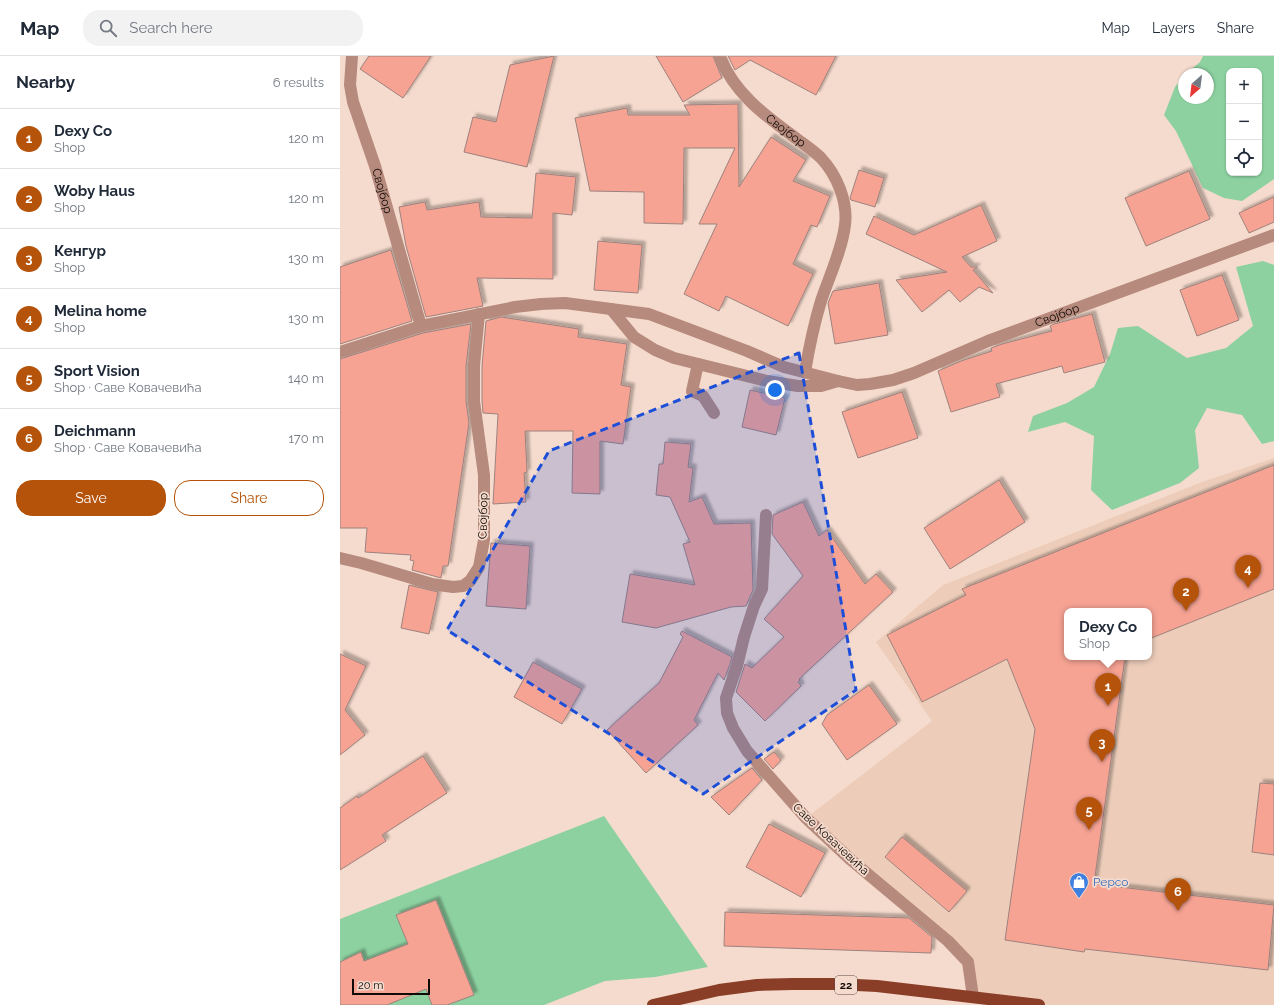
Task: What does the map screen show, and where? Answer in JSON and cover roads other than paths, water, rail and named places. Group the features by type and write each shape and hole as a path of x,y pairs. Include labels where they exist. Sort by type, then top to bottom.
{"main road":[{"name":"22","path":"653,1005 719,990 757,985 793,984 877,986 1039,1005"}],"street":[{"name":"Својбор","path":"352,56 350,85 353,102 375,166 421,326"},
{"name":"Својбор","path":"720,56 723,66 733,83 769,119 820,158 832,172 839,187 844,207 845,224 842,241 814,325 805,372"},
{"name":"Својбор","path":"340,352 421,326 479,314 541,304 566,303 650,314 747,351 784,367 857,385 870,384 893,380 914,373 988,341 1274,235"},
{"name":"Својбор","path":"611,309 634,337 655,350 674,358 767,381 798,386 821,386 838,381"},
{"name":"Својбор","path":"340,558 361,562 432,584 453,587 467,584 479,568 484,540 484,475 474,401 474,366 479,314"},
{"path":"698,364 692,390 703,396 714,413"},
{"name":"Саве Ковачевића","path":"766,515 762,590 754,606 737,666 726,698 727,713 733,728 747,751 806,818 851,860 948,941 968,962 972,997"}],"place":[{"name":"Melina home","path":"1248,588"},
{"name":"Woby Haus","path":"1186,611"},
{"name":"Dexy Co","path":"1108,706"},
{"name":"Кенгур","path":"1102,762"},
{"name":"Sport Vision","path":"1089,830"},
{"name":"Pepco","path":"1079,899"},
{"name":"Deichmann","path":"1178,911"}]}
